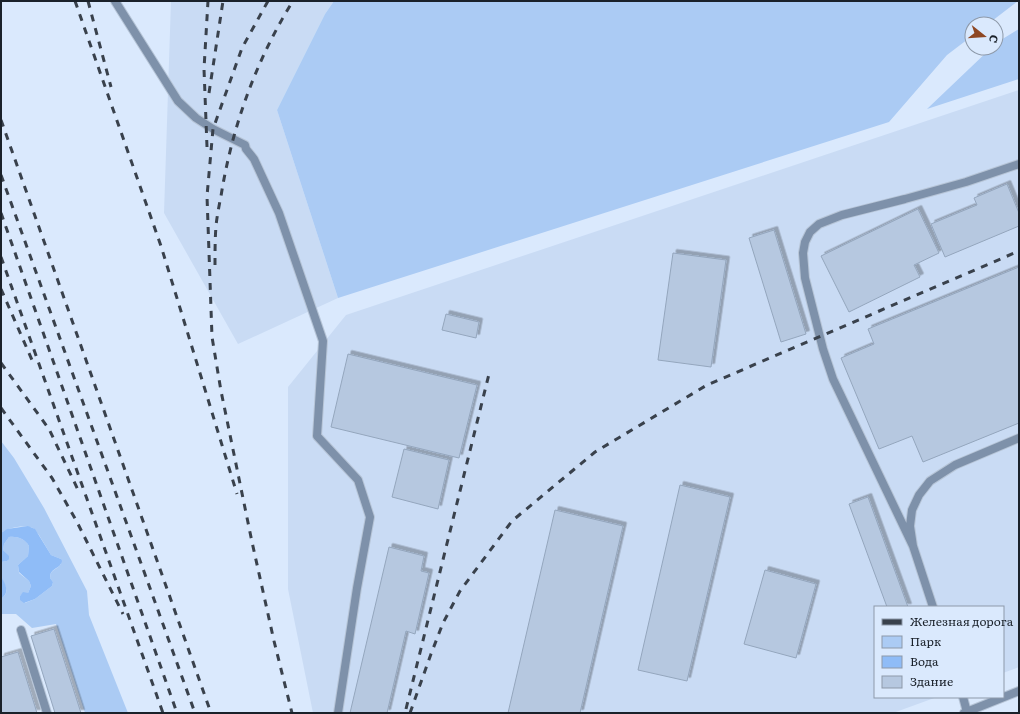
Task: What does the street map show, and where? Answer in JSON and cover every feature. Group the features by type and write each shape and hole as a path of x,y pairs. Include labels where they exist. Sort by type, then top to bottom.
{"lane":[{"path":"115,1 178,101 196,118 213,129 245,145 246,149 254,159 279,213 323,341 317,436 358,480 370,517 356,588 338,713"},
{"path":"933,606 913,546 833,379 823,349 805,278 803,253 805,242 810,232 819,224 842,215 966,182 1019,164"},
{"path":"913,546 910,526 912,510 919,495 930,481 955,465 1019,438"},
{"path":"20,630 47,713"},
{"path":"1004,697 1019,691"},
{"path":"963,698 966,712 1001,698"}],"shaded area":[{"path":"171,1 334,1 325,14 277,110 338,298 238,344 164,213"},
{"path":"1019,90 1019,667 1004,673 1004,606 874,606 874,698 934,698 893,713 313,713 288,589 288,387 346,315"}],"green space":[{"path":"334,1 1018,1 998,16 964,16 964,42 947,55 889,122 338,298 277,110 325,14"},
{"path":"1019,29 1019,79 927,109 983,56 1004,56 1004,38"},
{"path":"1,441 14,458 44,508 87,591 89,615 128,713 85,713 56,624 32,628 16,614 1,614 1,599 6,593 6,588 1,576 1,562 7,561 9,557 3,550 4,544 9,537 20,538 29,546 28,556 18,565 19,573 29,581 31,586 28,593 23,593 20,596 25,603 35,599 52,586 53,582 50,575 52,571 61,564 61,559 51,555 33,528 17,527 8,529 1,533"}],"water":[{"path":"28,526 35,529 51,555 61,559 62,561 61,564 50,574 50,578 53,582 52,586 35,599 24,603 20,600 20,596 23,592 28,593 31,586 29,581 19,572 18,565 28,556 29,546 20,538 9,537 4,544 3,550 9,556 9,559 1,562 1,533 7,529"},
{"path":"1,577 6,585 6,594 1,599"}],"building":[{"path":"1007,184 1019,213 1019,226 945,257 931,224 977,205 974,198"},
{"path":"918,209 939,253 914,265 920,277 849,312 821,256"},
{"path":"774,230 806,334 781,342 749,238"},
{"path":"673,253 726,260 711,367 658,360"},
{"path":"1019,267 1019,423 923,462 912,436 879,449 841,358 874,344 868,329"},
{"path":"446,314 479,322 476,338 442,330"},
{"path":"348,354 477,385 459,458 331,427"},
{"path":"404,449 449,460 438,509 392,497"},
{"path":"680,485 730,497 687,681 638,670"},
{"path":"868,497 908,606 887,606 849,504"},
{"path":"555,510 623,526 580,713 508,713"},
{"path":"389,547 424,556 421,571 429,573 415,634 406,631 387,713 350,713"},
{"path":"765,570 816,584 796,658 744,644"},
{"path":"54,629 81,713 55,713 31,636"},
{"path":"18,652 37,713 1,713 1,657"}],"railway":[{"path":"75,1 161,246 237,494"},
{"path":"88,1 111,87"},
{"path":"207,147 204,69 208,1"},
{"path":"209,93 223,1"},
{"path":"268,1 242,48 213,129 207,196 212,337 221,391 252,542 292,713"},
{"path":"215,265 217,215 226,170 239,120 257,70 280,23 293,1"},
{"path":"1,120 211,713"},
{"path":"1,175 195,713"},
{"path":"1,213 177,713"},
{"path":"410,713 443,623 460,591 512,521 595,452 707,385 1019,251"},
{"path":"1,257 163,713"},
{"path":"1,289 32,360"},
{"path":"1,363 49,429 80,494"},
{"path":"406,709 489,374"},
{"path":"1,408 52,478 77,522 123,614"}]}
